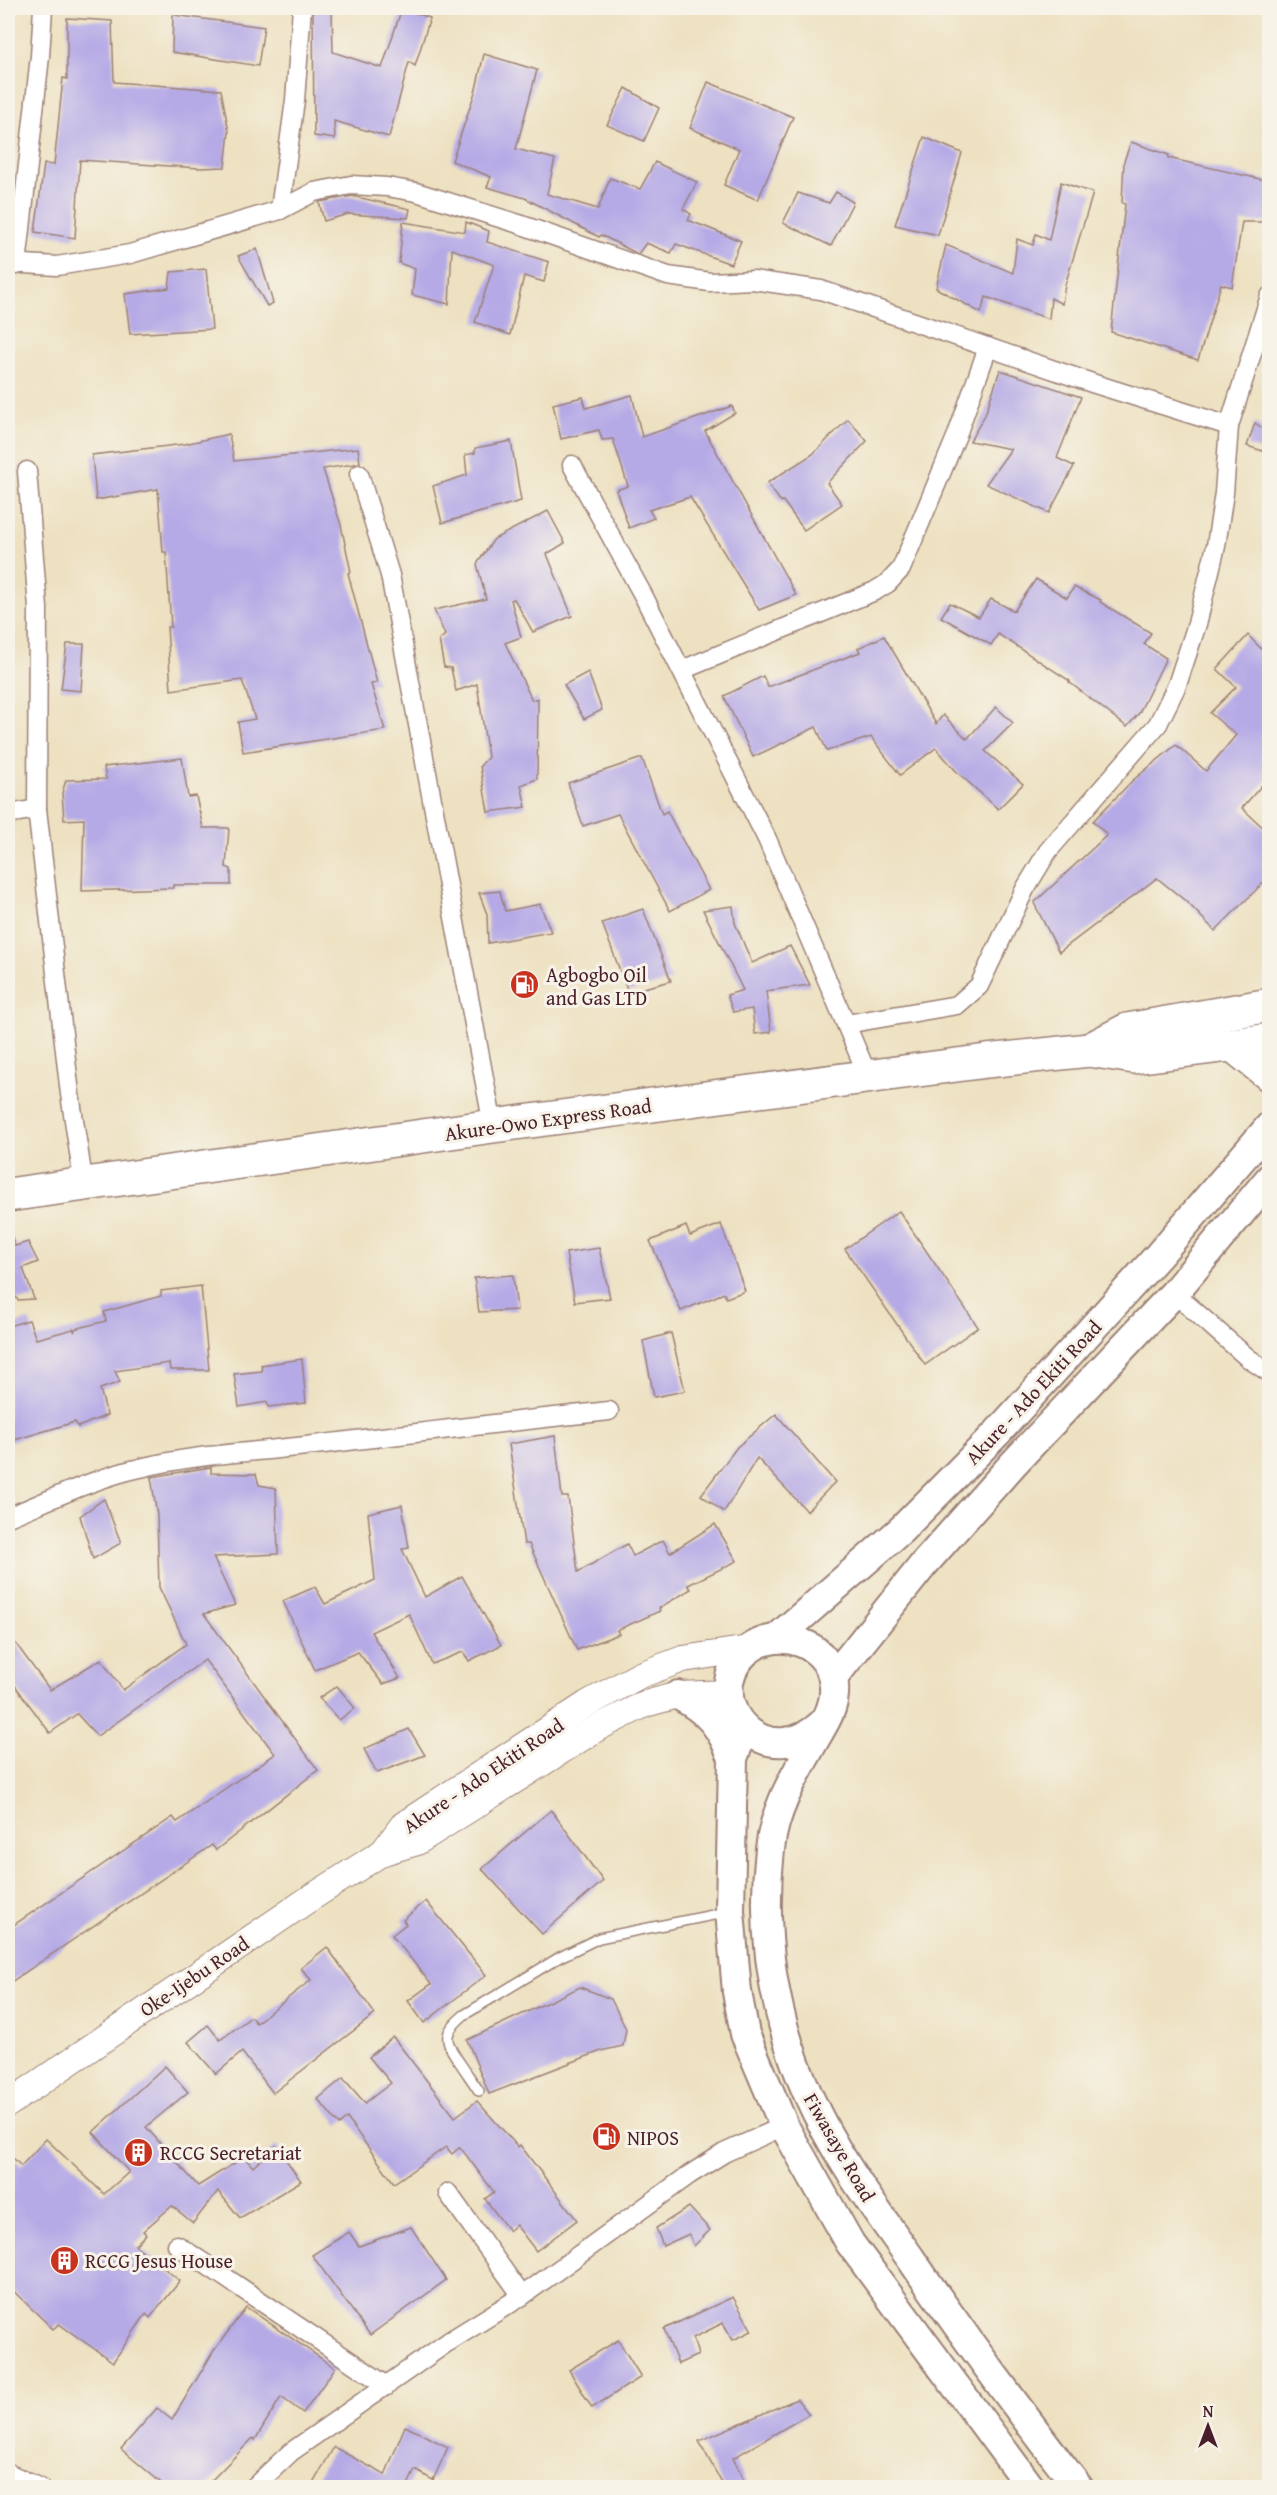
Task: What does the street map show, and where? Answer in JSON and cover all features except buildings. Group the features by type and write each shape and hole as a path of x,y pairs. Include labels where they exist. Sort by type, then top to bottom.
{"highway":[{"name":"Akure-Owo Express Road","path":"1089,1050 1127,1030 1269,1005"},
{"name":"Akure-Owo Express Road","path":"8,1196 493,1126 868,1076 1089,1050 1134,1056 1234,1046 1269,1040"},
{"path":"1234,1046 1269,1075"}],"main road":[{"name":"Akure - Ado Ekiti Road","path":"777,1638 902,1530 974,1456 1158,1256 1269,1126"},
{"name":"Akure - Ado Ekiti Road","path":"833,1678 924,1564 1013,1464 1174,1293 1269,1178"},
{"path":"777,1638 792,1639 806,1644 823,1659 833,1678 832,1708 825,1721 801,1740 786,1743 771,1742 757,1737 735,1716 730,1702 731,1673 739,1659 749,1648 762,1641 777,1638"},
{"name":"Akure - Ado Ekiti Road","path":"383,1852 403,1825 587,1704 640,1675 683,1659 749,1648"},
{"name":"Akure - Ado Ekiti Road","path":"383,1852 417,1842 599,1727 645,1704 678,1695 730,1693"},
{"path":"678,1695 697,1705 713,1719 723,1733 733,1758"},
{"name":"Fiwasaye Road","path":"825,1721 787,1790 776,1817 770,1845 767,1945 782,2022 806,2089 845,2164 951,2318 1079,2487"},
{"name":"Fiwasaye Road","path":"745,1728 733,1758 730,1911 736,1992 745,2034 783,2126 850,2243 1031,2487"},
{"name":"Oke-Ijebu Road","path":"8,2104 174,1990 383,1852"}],"street":[{"path":"43,8 40,56 12,264 57,266 130,254 280,210 314,192 351,185 387,187 416,192 519,224 668,276 710,282 753,280 821,290 1095,384 1229,426"},
{"path":"280,210 295,100 302,8"},
{"path":"846,1024 957,1005 969,997 979,986 1025,889 1048,850 1158,724 1177,685 1203,602 1219,525 1229,426 1269,296"},
{"path":"682,670 864,596 888,583 902,569 957,435 988,347"},
{"path":"572,465 643,595 767,839 868,1076"},
{"path":"27,471 38,608 37,809 70,1094 84,1186"},
{"path":"359,474 390,575 493,1126"},
{"path":"8,814 37,809"},
{"path":"1174,1293 1248,1358 1269,1373"},
{"path":"8,1517 138,1468 217,1454 609,1411"},
{"path":"253,2487 291,2452 448,2342 522,2296 689,2175 724,2153 783,2126"},
{"path":"448,2193 522,2296"},
{"path":"177,2245 387,2386"},
{"path":"8,2473 40,2487"}],"lane":[{"path":"479,2091 447,2045 447,2035 452,2025 464,2014 560,1957 599,1938 730,1911"}],"place":[{"name":"Agbogbo Oil and Gas LTD","path":"525,985"},
{"name":"NIPOS","path":"606,2137"},
{"name":"RCCG Secretariat","path":"139,2152"},
{"name":"RCCG Jesus House","path":"64,2260"}]}
